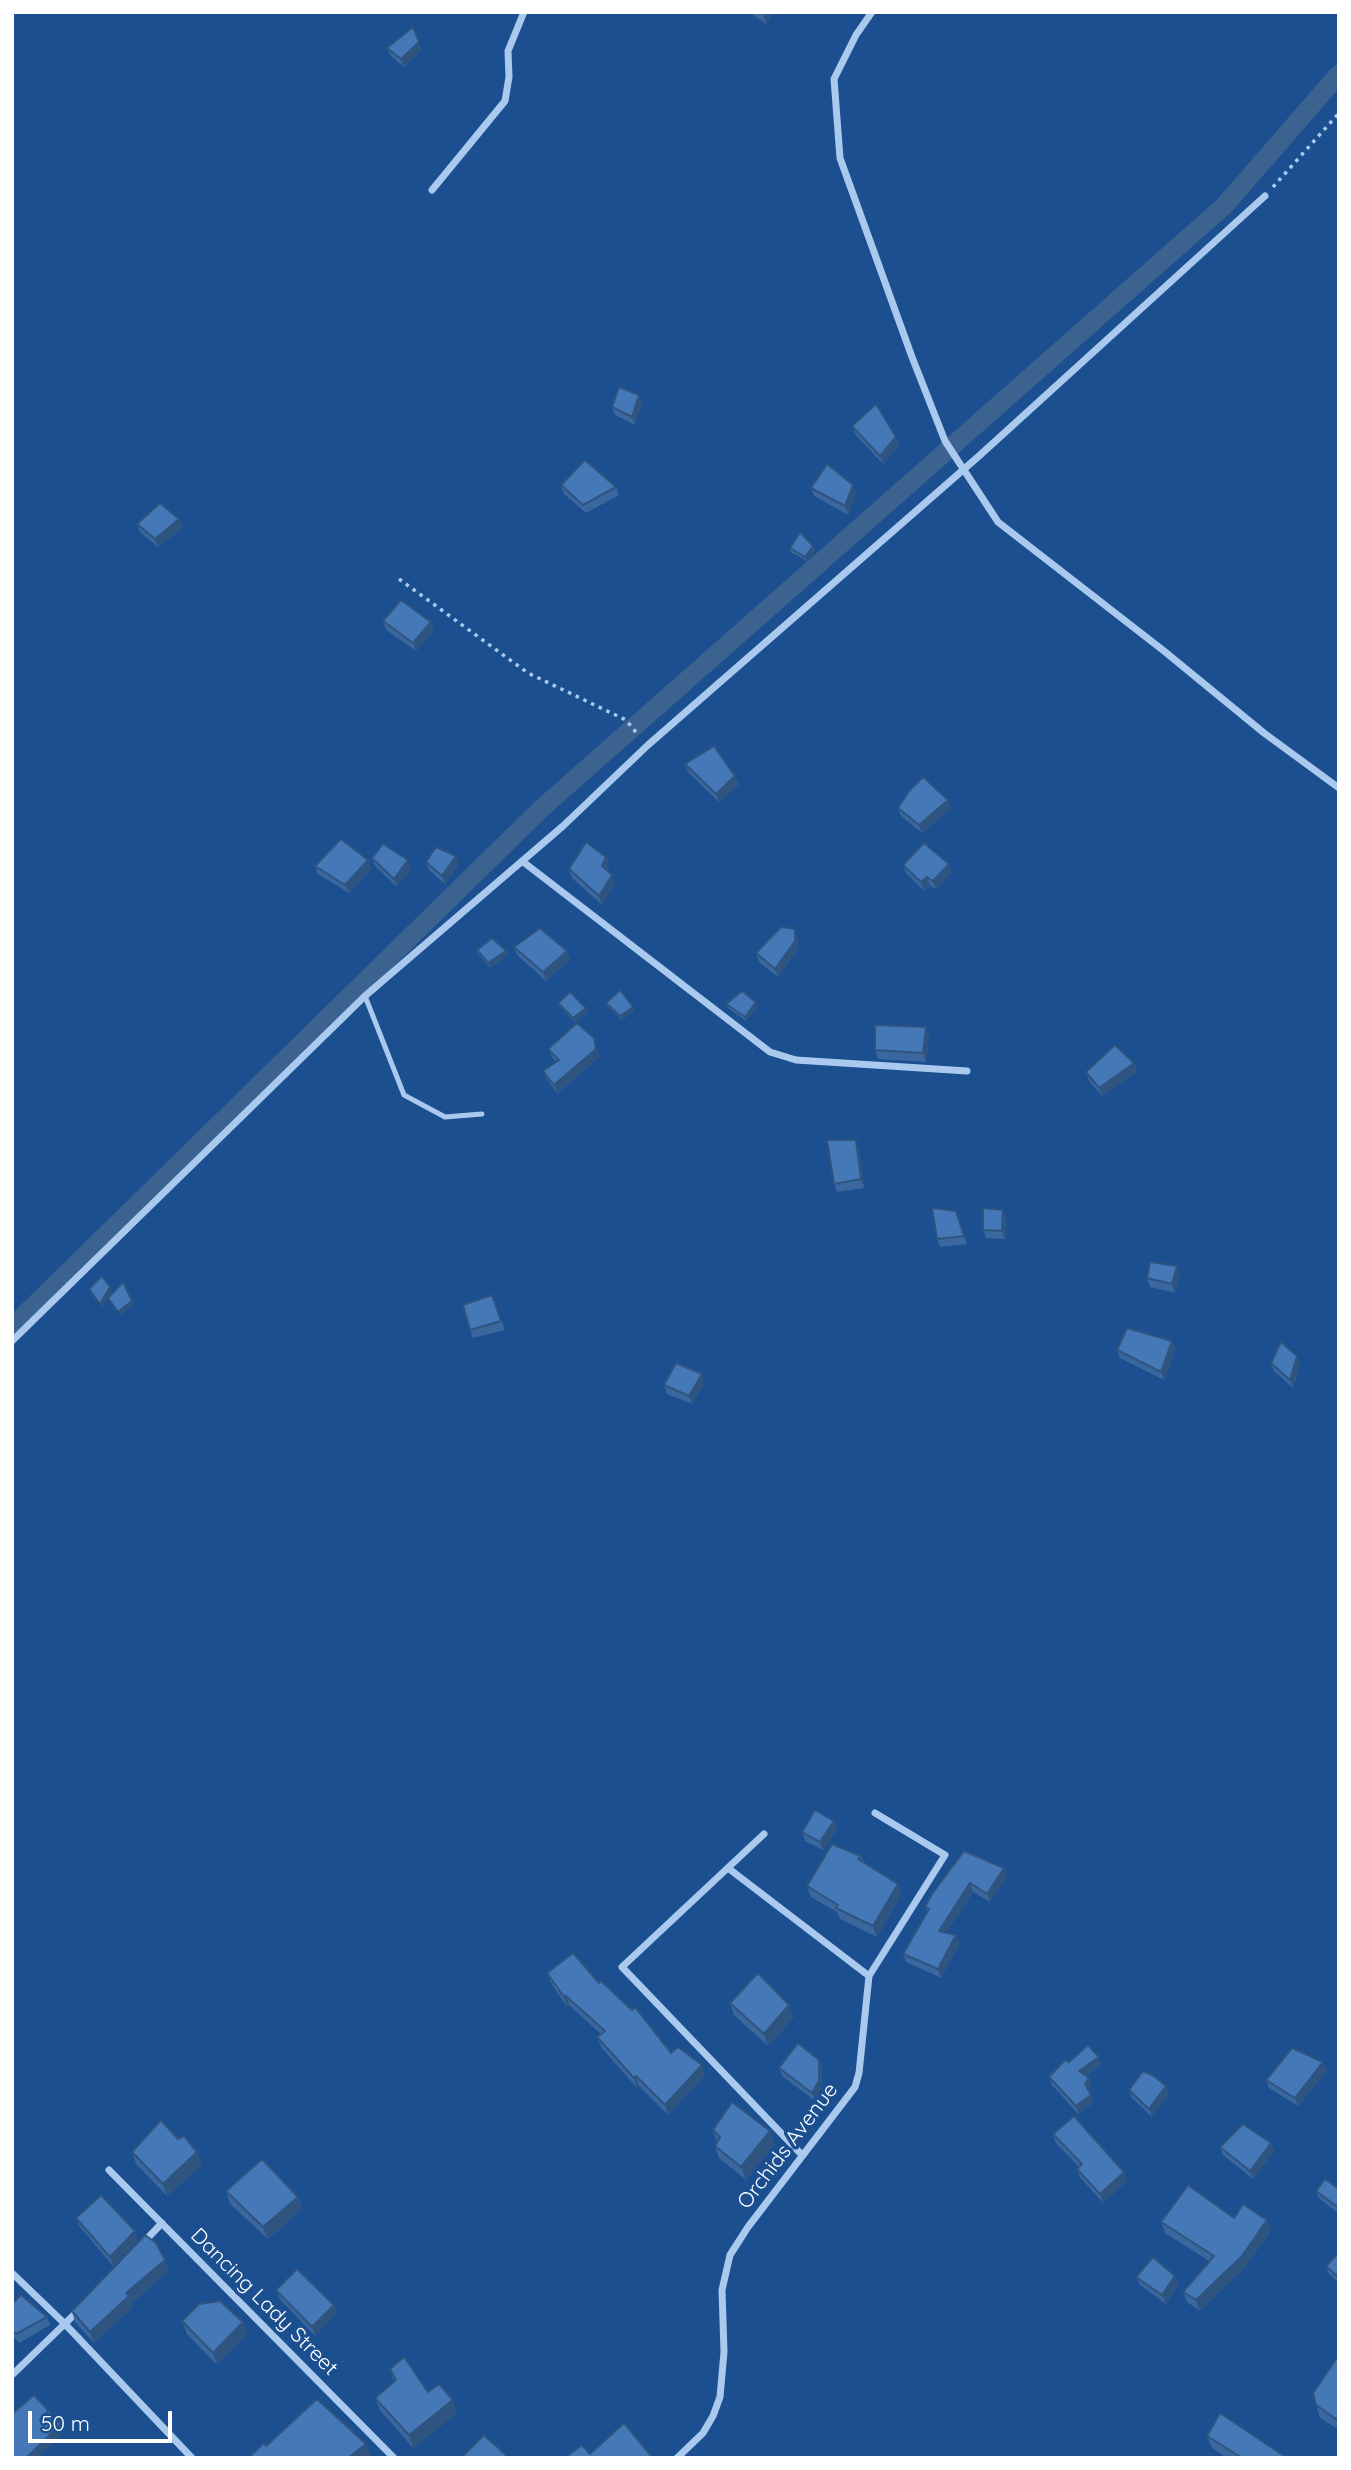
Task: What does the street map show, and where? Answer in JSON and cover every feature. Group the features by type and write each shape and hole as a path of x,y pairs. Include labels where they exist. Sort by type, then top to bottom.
{"street":[{"path":"432,190 505,101 509,77 508,51 524,12"},
{"path":"872,12 834,79 840,158 945,441 998,522 1264,733 1339,788"},
{"path":"12,1341 365,996 563,827 648,746 1265,196"},
{"path":"522,861 770,1052 796,1060 967,1072"},
{"name":"Orchids Avenue","path":"677,2458 702,2432 713,2416 720,2397 724,2352 722,2290 730,2255 737,2242 855,2087 859,2073 869,1976 945,1856 875,1813"},
{"path":"764,1833 622,1967 802,2155"},
{"path":"728,1868 869,1976"},
{"name":"Dancing Lady Street","path":"108,2170 394,2458"},
{"path":"133,2254 162,2223"},
{"path":"12,2273 65,2324 192,2458"},
{"path":"12,2375 85,2304"}],"lane":[{"path":"365,996 404,1095 445,1117 482,1114"}],"path":[{"path":"1265,196 1339,113"},
{"path":"399,579 528,673 626,720 643,740"}],"building":[{"path":"413,27 419,42 401,59 387,48"},
{"path":"619,387 639,395 632,417 612,407"},
{"path":"876,404 896,437 880,456 852,426"},
{"path":"585,460 616,487 583,505 561,485"},
{"path":"827,464 853,485 845,506 811,488"},
{"path":"160,503 179,519 155,539 137,524"},
{"path":"800,532 813,546 805,557 790,548"},
{"path":"401,600 431,622 413,643 383,621"},
{"path":"714,746 735,776 716,794 685,764"},
{"path":"923,777 948,800 919,825 898,808 909,791"},
{"path":"341,839 368,860 345,885 315,866"},
{"path":"586,842 606,857 602,866 612,875 599,896 569,869"},
{"path":"924,843 949,864 933,881 927,877 921,882 903,865"},
{"path":"383,844 408,860 394,879 372,858"},
{"path":"436,847 456,856 442,876 426,862"},
{"path":"781,927 795,929 795,941 775,969 756,953"},
{"path":"540,928 567,951 543,972 514,947"},
{"path":"492,938 506,951 488,963 477,950"},
{"path":"620,990 633,1007 620,1016 606,1003"},
{"path":"742,991 756,1002 745,1017 726,1004"},
{"path":"570,992 586,1008 573,1018 558,1003"},
{"path":"577,1023 594,1038 596,1049 554,1085 543,1071 559,1060 548,1049"},
{"path":"875,1025 926,1027 923,1053 875,1050"},
{"path":"1115,1045 1134,1063 1099,1088 1086,1072"},
{"path":"827,1140 856,1140 861,1179 834,1184"},
{"path":"932,1208 956,1211 964,1236 937,1239"},
{"path":"983,1208 1003,1210 1002,1231 983,1230"},
{"path":"1150,1262 1177,1266 1172,1284 1147,1278"},
{"path":"102,1276 110,1287 100,1304 89,1289"},
{"path":"123,1282 132,1301 118,1312 108,1298"},
{"path":"492,1295 501,1321 470,1330 463,1305"},
{"path":"1127,1328 1172,1341 1161,1372 1117,1350"},
{"path":"1281,1342 1297,1356 1290,1380 1271,1363"},
{"path":"676,1363 702,1374 689,1396 664,1385"},
{"path":"815,1810 834,1821 820,1842 802,1832"},
{"path":"832,1844 861,1856 858,1859 898,1884 873,1926 836,1908 838,1905 807,1886"},
{"path":"964,1851 1004,1868 987,1894 970,1883 939,1931 956,1935 938,1969 903,1954 929,1909 925,1907 932,1894"},
{"path":"573,1953 599,1983 601,1981 632,2010 635,2007 671,2053 678,2047 702,2065 665,2105 636,2076 634,2078 597,2037 605,2031 564,1997 547,1973"},
{"path":"758,1973 789,2005 764,2034 730,2003"},
{"path":"798,2043 819,2060 819,2081 812,2093 779,2068"},
{"path":"1088,2045 1099,2057 1079,2071 1089,2078 1085,2084 1091,2095 1076,2106 1049,2077 1065,2060 1069,2062"},
{"path":"1292,2048 1323,2062 1295,2098 1266,2080"},
{"path":"1143,2071 1166,2086 1149,2109 1129,2090"},
{"path":"732,2102 770,2131 741,2167 715,2146 720,2137 713,2130"},
{"path":"1074,2116 1124,2172 1100,2194 1077,2169 1082,2164 1053,2134"},
{"path":"161,2120 178,2139 184,2136 197,2152 163,2184 132,2152"},
{"path":"1243,2124 1271,2143 1250,2171 1220,2147"},
{"path":"262,2159 298,2197 263,2227 226,2191"},
{"path":"1325,2179 1339,2189 1339,2208 1316,2191"},
{"path":"1188,2185 1234,2218 1243,2204 1267,2220 1242,2256 1196,2300 1183,2292 1214,2256 1161,2222"},
{"path":"101,2195 135,2231 110,2257 76,2218"},
{"path":"145,2235 156,2243 165,2260 126,2293 129,2296 90,2332 72,2311"},
{"path":"1339,2253 1339,2278 1326,2266"},
{"path":"1153,2257 1175,2276 1162,2295 1136,2277"},
{"path":"297,2269 334,2305 312,2327 276,2290"},
{"path":"21,2295 47,2317 16,2334 12,2330 12,2304"},
{"path":"220,2301 243,2322 213,2353 182,2321 199,2304"},
{"path":"1339,2355 1339,2421 1316,2405 1313,2393"},
{"path":"404,2357 428,2392 439,2384 453,2400 409,2435 375,2398 396,2380 390,2369"},
{"path":"34,2395 61,2424 26,2458 14,2458 12,2414"},
{"path":"317,2399 366,2444 348,2458 248,2458 264,2443 266,2446"},
{"path":"1220,2413 1287,2458 1242,2458 1207,2436"},
{"path":"624,2423 652,2457 565,2458 582,2445 590,2454"},
{"path":"484,2435 509,2458 461,2458"}],"waterway":[{"path":"12,1327 542,808 1224,206 1339,74"}]}
